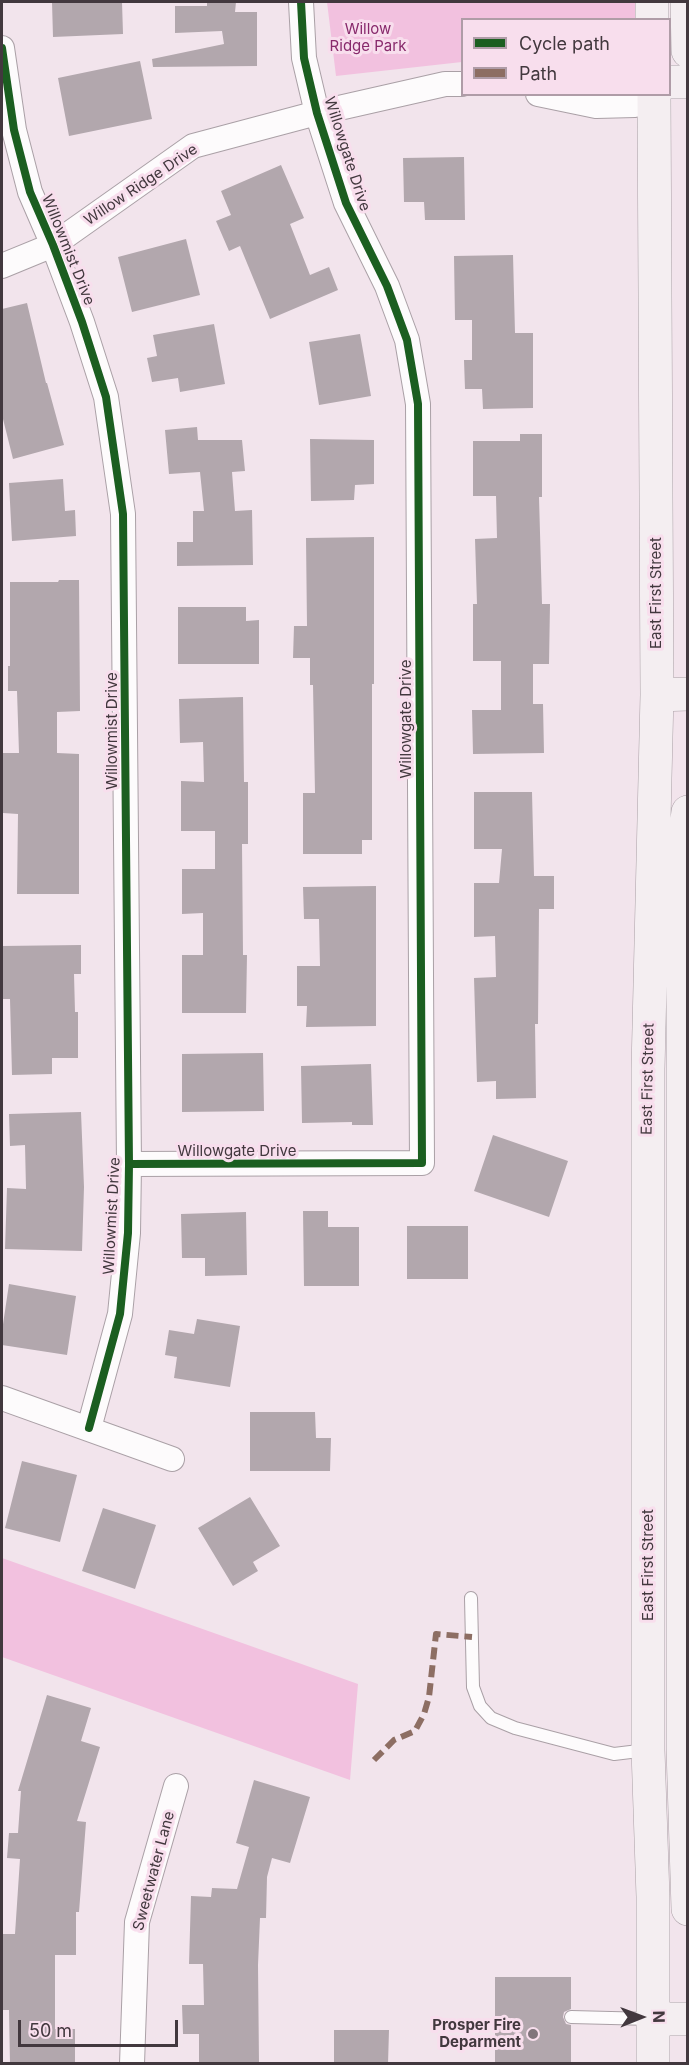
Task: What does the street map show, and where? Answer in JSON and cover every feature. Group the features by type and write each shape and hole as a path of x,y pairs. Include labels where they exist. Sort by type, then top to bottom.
{"main road":[{"path":"652,2 652,18"},
{"path":"687,2 687,51"},
{"path":"671,82 687,82"},
{"name":"East First Street","path":"653,2064 653,1897 648,1750 648,1069 672,694 654,96"},
{"path":"687,812 683,848 686,1069 683,1749 687,1909"},
{"path":"648,1750 683,1749"},
{"path":"653,2019 687,2019"}],"street":[{"name":"Willowgate Drive","path":"129,1164 422,1163 417,404 408,340 387,286 346,203 317,113 304,58 301,2"},
{"name":"Willowmist Drive","path":"2,48 14,130 30,192 82,322 106,397 123,514 128,1233 120,1314 89,1428"},
{"name":"Willow Ridge Drive","path":"2,266 53,245 194,146 317,113 445,84 461,84"},
{"path":"548,96 596,106 635,105 642,96"},
{"path":"648,1069 686,1069"},
{"path":"2,1398 172,1459"},
{"path":"648,1420 686,1421"},
{"name":"Sweetwater Lane","path":"132,2064 137,1922 176,1786"}],"lane":[{"path":"471,1598 473,1687 480,1706 491,1718 515,1728 614,1754 648,1750"},
{"path":"571,2017 653,2019"}],"green space":[{"name":"Willow Ridge Park","path":"327,2 638,2 639,18 461,18 461,62 336,76"},
{"path":"2,1558 358,1684 350,1780 2,1657"}],"building":[{"path":"52,2 122,2 123,34 53,37"},
{"path":"207,2 236,2 235,12 257,12 257,66 153,67 152,59 224,44 222,31 175,33 175,6 207,6"},
{"path":"140,61 152,119 69,136 58,78"},
{"path":"464,157 465,220 425,220 424,202 404,202 403,158"},
{"path":"281,165 304,218 290,224 310,275 329,267 338,290 270,319 240,246 229,251 216,221 231,215 221,191"},
{"path":"186,239 200,295 132,312 118,257"},
{"path":"513,255 515,333 533,333 533,408 483,409 482,389 465,389 464,360 472,360 472,320 455,320 454,256"},
{"path":"27,303 64,445 13,459 2,415 2,309"},
{"path":"214,324 225,384 180,392 178,378 152,382 147,358 157,356 153,335"},
{"path":"360,334 371,396 319,405 309,342"},
{"path":"197,427 198,440 242,440 245,471 232,472 235,511 252,510 253,565 177,566 177,542 193,542 193,511 204,511 200,472 169,474 165,430"},
{"path":"520,434 542,434 542,497 539,497 542,604 550,604 549,664 533,664 533,704 543,704 544,753 473,754 472,710 501,710 501,661 473,661 473,604 477,604 475,539 497,538 496,496 473,496 473,441 520,441"},
{"path":"310,439 374,440 374,484 355,485 354,500 311,501"},
{"path":"63,479 65,511 75,510 76,536 12,541 9,483"},
{"path":"374,537 372,840 362,840 362,854 303,854 303,793 315,793 313,685 310,685 310,658 293,658 294,626 307,626 306,538"},
{"path":"59,580 79,580 80,711 57,712 57,753 79,754 79,894 17,894 18,814 3,813 3,753 19,753 17,691 8,691 10,582 58,582"},
{"path":"178,607 246,607 246,621 259,620 259,664 178,664"},
{"path":"243,697 244,782 248,782 248,844 242,844 243,955 247,955 246,1013 182,1013 182,955 203,955 203,913 182,914 182,869 215,869 215,831 181,831 181,781 204,782 203,742 180,743 179,699"},
{"path":"474,792 532,792 534,876 554,876 554,909 539,909 538,1024 535,1024 536,1098 496,1099 496,1081 477,1082 474,978 496,977 495,936 474,937 474,883 499,883 502,849 474,849"},
{"path":"376,886 376,1026 306,1027 307,1006 297,1006 297,966 320,966 319,919 304,919 303,887"},
{"path":"81,945 81,974 74,974 75,1012 78,1012 78,1058 52,1058 52,1074 12,1075 10,999 2,999 2,946"},
{"path":"263,1053 264,1111 182,1112 182,1054"},
{"path":"371,1064 373,1125 352,1125 352,1122 302,1123 301,1066"},
{"path":"81,1112 84,1187 82,1251 5,1249 7,1188 26,1189 25,1145 10,1146 9,1114"},
{"path":"493,1135 568,1161 549,1217 474,1191"},
{"path":"303,1211 328,1211 328,1227 359,1227 359,1286 304,1286"},
{"path":"246,1212 247,1275 205,1276 205,1258 182,1258 181,1214"},
{"path":"407,1226 468,1226 468,1279 407,1279"},
{"path":"9,1284 76,1296 67,1355 2,1345"},
{"path":"197,1319 240,1326 230,1387 174,1378 177,1357 165,1355 169,1330 194,1334"},
{"path":"250,1412 315,1412 316,1438 331,1438 330,1471 250,1471"},
{"path":"22,1461 77,1475 60,1542 5,1528"},
{"path":"250,1497 280,1546 253,1562 258,1571 233,1586 198,1528"},
{"path":"103,1508 156,1525 135,1589 82,1571"},
{"path":"47,1695 91,1708 81,1741 100,1747 77,1821 86,1822 79,1912 76,1912 76,1955 55,1955 55,2029 75,2029 75,2064 10,2064 9,2010 2,2010 2,1934 15,1934 20,1859 7,1858 9,1833 18,1833 21,1791 18,1791"},
{"path":"254,1780 310,1797 290,1863 272,1858 267,1877 266,1918 260,1918 259,2064 199,2064 199,2034 183,2034 182,2005 204,2005 203,1964 189,1964 191,1896 211,1897 212,1888 237,1889 249,1847 236,1843"},
{"name":"Prosper Fire Deparment","path":"495,1977 571,1977 571,2009 564,2012 563,2017 566,2024 571,2025 571,2064 495,2064"},
{"path":"334,2030 389,2030 388,2064 334,2064"}],"marked path":[{"path":"374,1760 394,1740 415,1731 424,1714 429,1697 436,1634 472,1637"}],"cycle path":[{"path":"129,1164 422,1163 418,404 407,340 387,286 346,203 317,113 304,58 301,2"},
{"path":"2,48 14,130 30,192 82,322 106,397 123,514 128,1233 120,1314 89,1428"}],"place":[{"name":"Prosper Fire Deparment","path":"533,2034"}]}
